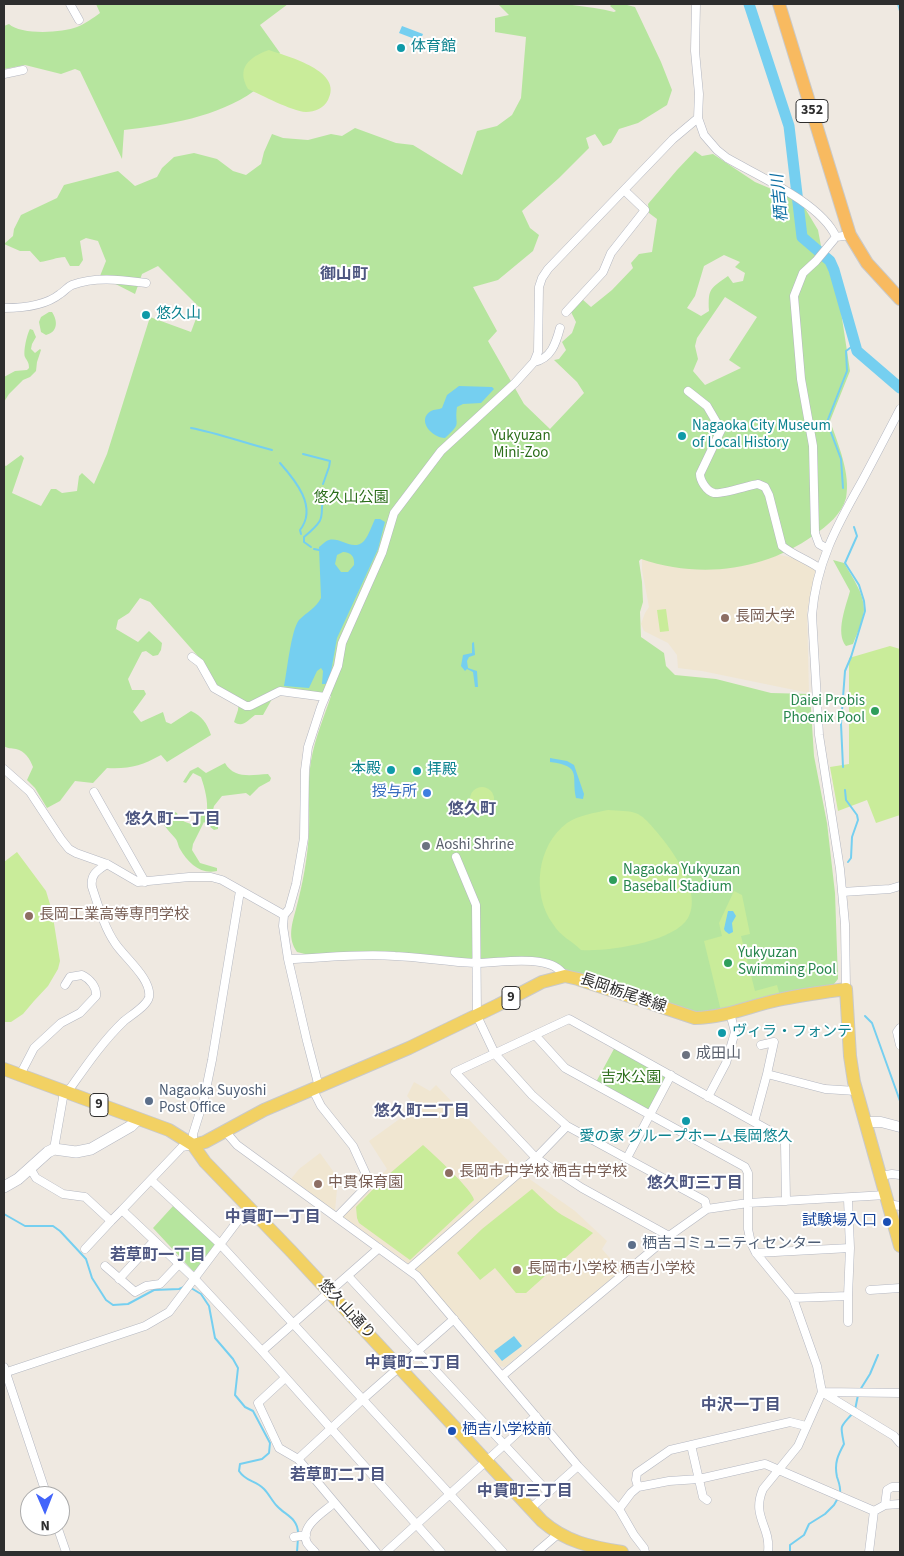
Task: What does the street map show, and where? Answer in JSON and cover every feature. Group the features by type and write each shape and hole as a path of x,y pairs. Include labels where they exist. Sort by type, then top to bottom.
{"highway":[{"name":"352","path":"779,4 850,235 867,263 877,268 900,299"}],"main road":[{"name":"長岡栃尾巻線","path":"193,1145 205,1142 264,1110 409,1048 477,1016 542,982 565,976 695,1018 730,1013 778,1000 846,990"},
{"path":"846,990 850,1056 856,1091 880,1176 892,1202 899,1240"},
{"name":"9","path":"4,1069 169,1130 193,1145"},
{"path":"4,1187 18,1179 42,1156 54,1149 76,1152 91,1149 131,1126 138,1119"},
{"name":"悠久山通り","path":"193,1145 205,1162 542,1521 558,1534 592,1550 618,1552"}],"street":[{"path":"70,4 79,20"},
{"path":"696,4 695,51 699,94 698,118 704,135 716,150 727,158 809,204 833,230 836,237"},
{"path":"4,74 23,70"},
{"path":"337,1217 370,1183 353,1146 321,1106 288,959 283,926 284,916 289,909 294,892 304,838 306,758 308,747 325,697 334,680 342,643 382,553 394,513 441,451 515,383 534,362 538,352 539,287 542,278 556,258 673,139 698,118"},
{"path":"566,312 602,272 611,253 645,210 624,190"},
{"path":"826,548 819,544 815,533 814,446 801,379 794,296 803,274 836,237 850,235"},
{"path":"4,308 30,306 43,302 60,295 73,284 106,279 146,283"},
{"path":"534,362 541,360 556,344 560,328"},
{"path":"688,391 707,406 721,430 700,474 700,478 707,489 714,493 720,493 758,484 765,487 769,495 782,546 819,568"},
{"path":"846,990 842,892 836,834 822,758 816,698 812,615 814,591 826,548 900,409"},
{"path":"192,657 200,663 214,688 246,706 250,706 280,692 325,697"},
{"path":"4,769 30,792 61,839 69,849 76,853 107,864 138,882 189,877 211,877 222,880 284,916"},
{"path":"94,792 144,882"},
{"path":"456,857 476,905 477,1016 495,1054 532,1096 567,1126 705,1201 707,1209"},
{"path":"54,1149 64,1092 69,1090 95,1054 118,1027 149,998 148,986 142,976 110,936 92,886 91,878 94,873 107,864"},
{"path":"842,892 900,886"},
{"path":"85,1250 111,1220 182,1147 193,1145 193,1134 204,1099 212,1060 240,891"},
{"path":"288,959 395,956 476,963 538,962 560,969 565,976"},
{"path":"20,1075 34,1048 62,1023 80,1014 97,993 91,982 82,975 70,977 65,985"},
{"path":"708,1097 726,1063 735,1032 730,1013"},
{"path":"669,1236 582,1188 536,1158 455,1072 569,1019 781,1137 785,1143 786,1201"},
{"path":"900,1028 897,1032 900,1045"},
{"path":"535,1035 566,1068 745,1167 748,1174 750,1236 756,1252 793,1298 817,1366 822,1392 798,1446 763,1489 759,1497 758,1510 761,1522 768,1534 768,1552"},
{"path":"754,1122 768,1074 774,1042 762,1045"},
{"path":"768,1074 825,1089 856,1091"},
{"path":"627,1158 671,1075"},
{"path":"865,1122 881,1122 900,1127"},
{"path":"409,1269 536,1158 567,1126"},
{"path":"225,1131 237,1145 409,1269 454,1319 578,1466 619,1509 644,1548 644,1552"},
{"path":"30,1168 36,1178 63,1194 85,1197 111,1220"},
{"path":"880,1176 900,1175"},
{"path":"151,1180 219,1244 504,1552"},
{"path":"848,1198 850,1248 848,1322"},
{"path":"502,1376 669,1236 707,1209 748,1203 848,1198 892,1202"},
{"path":"44,1486 4,1371 145,1326 169,1312 248,1206"},
{"path":"122,1210 179,1264 193,1281 262,1351 440,1552"},
{"path":"119,1279 154,1241"},
{"path":"262,1351 380,1248"},
{"path":"756,1252 850,1248"},
{"path":"104,1266 135,1292 146,1286 160,1284 179,1264"},
{"path":"348,1276 548,1492"},
{"path":"870,1290 900,1288"},
{"path":"793,1298 848,1296"},
{"path":"298,1460 363,1399 454,1319"},
{"path":"285,1378 258,1403 279,1448 298,1460 376,1552"},
{"path":"822,1392 900,1393"},
{"path":"822,1392 894,1436 900,1443"},
{"path":"386,1552 536,1416"},
{"path":"638,1487 636,1480 639,1472 670,1450 790,1422 806,1426"},
{"path":"691,1445 703,1497 707,1500"},
{"path":"619,1509 638,1487 669,1481 699,1479 765,1464 874,1512"},
{"path":"530,1508 578,1466"},
{"path":"885,1505 887,1490 892,1487 900,1487"},
{"path":"315,1552 307,1543 306,1535 310,1523 334,1503"},
{"path":"874,1512 885,1505 900,1504"},
{"path":"869,1552 874,1512"},
{"path":"537,1552 558,1534"},
{"path":"294,1537 306,1535"},
{"path":"60,1536 66,1552"}],"shaded area":[{"name":"長岡大学","path":"657,552 775,554 804,560 816,567 807,612 809,693 702,671 678,668 677,655 668,643 644,631 641,624 649,607 642,560"},
{"name":"長岡市中学校 栖吉中学校","path":"414,1082 430,1091 436,1085 517,1170 409,1264 343,1217 361,1195 387,1169 369,1141 416,1107 407,1096"},
{"name":"中貫保育園","path":"320,1153 338,1178 335,1211 291,1179 299,1169"},
{"name":"長岡市小学校 栖吉小学校","path":"521,1173 575,1211 607,1241 602,1249 621,1271 505,1367 500,1366 413,1268"}],"green space":[{"path":"96,4 288,4 260,25 280,53 254,91 225,107 192,118 124,130 122,159 80,71 75,69 61,74 25,65 4,69 4,26 9,24 14,28 22,30 42,32 70,29 83,24 100,13"},
{"name":"悠久山公園","path":"498,4 556,4 614,12 616,11 610,6 612,4 635,7 672,90 667,105 638,123 619,129 611,143 603,146 595,134 586,138 589,148 522,211 530,228 539,235 533,251 498,280 473,287 497,331 488,341 524,404 550,429 584,393 577,382 554,360 559,359 566,350 562,342 572,333 576,322 570,310 582,299 591,307 612,290 633,268 631,263 639,254 652,252 657,219 649,213 648,204 695,151 702,156 713,154 755,182 788,196 803,205 818,230 821,246 840,305 850,371 830,421 843,459 847,479 844,504 833,519 814,535 774,557 753,564 708,570 686,569 641,559 639,561 643,602 640,612 641,637 664,653 666,666 675,675 716,679 771,693 810,694 814,756 827,823 835,893 838,979 830,989 705,1015 571,972 550,962 313,956 297,952 292,941 291,931 308,850 311,761 331,696 288,690 276,692 263,715 255,715 243,724 237,724 234,722 239,700 217,686 204,663 150,602 140,598 129,613 118,620 116,629 138,642 149,631 162,643 158,655 153,656 146,651 142,652 128,679 132,690 144,690 146,694 133,712 141,722 163,712 166,722 171,724 191,711 204,720 211,735 167,762 161,755 135,766 107,768 93,783 75,781 60,801 47,808 35,788 27,780 33,767 29,758 19,750 4,746 4,465 6,466 21,455 24,458 12,493 41,506 51,489 56,489 62,493 77,491 79,476 82,473 94,484 107,454 150,317 191,332 200,308 158,266 142,274 135,294 100,276 106,261 98,241 86,238 80,241 83,260 79,266 70,266 65,257 40,262 30,251 20,251 4,244 13,236 14,229 21,215 57,198 64,185 118,171 135,186 157,177 162,168 174,157 194,153 217,159 233,171 246,175 261,164 272,134 283,138 308,140 331,134 342,136 355,128 396,143 413,145 462,175 477,131 497,126 512,115 521,98 526,37 495,32 495,18 509,15","holes":["724,255 740,262 735,267 745,273 743,281 733,283 728,276 717,284 710,293 709,311 701,316 687,308 695,296 704,266","725,297 757,317 729,360 741,368 705,385 693,371 698,359 695,346 697,338"]},
{"path":"269,50 301,61 322,73 328,81 331,90 328,100 324,105 313,111 300,111 248,89 243,75 244,69 250,60"},
{"path":"52,312 54,315 56,326 50,334 46,335 41,332 39,322 41,317"},
{"path":"30,329 33,330 36,337 31,349 35,353 41,350 36,371 30,377 23,380 4,402 4,377 15,371 27,370 29,368 25,351"},
{"path":"833,560 844,563 857,585 862,597 864,610 853,644 846,646 841,634 841,627 850,591"},
{"path":"666,609 669,631 660,632 657,610"},
{"name":"Daiei Probis Phoenix Pool","path":"890,646 900,649 900,815 876,823 867,800 838,811 830,767 849,764 849,658"},
{"path":"225,763 233,772 238,774 268,774 271,778 270,781 259,787 250,796 246,793 222,796 214,806 212,814 218,821 218,829 214,830 204,822 192,850 200,863 217,868 217,871 211,872 196,867 187,859 176,839 163,823 159,812 171,810 177,813 184,821 195,826 199,825 201,815 207,813 206,795 201,777 193,773 186,783 183,782 190,771 198,767 206,773"},
{"path":"477,787 487,787 494,794 494,804 487,811 477,811 470,804 470,794"},
{"name":"Nagaoka Yukyuzan Baseball Stadium","path":"608,810 627,811 638,814 662,838 684,871 692,896 692,908 688,918 680,926 655,939 623,947 581,950 559,932 546,912 540,885 540,870 549,844 557,832 567,823 582,816"},
{"name":"長岡工業高等専門学校","path":"17,852 46,891 52,911 60,961 58,969 48,986 23,1014 11,1022 4,1022 4,862"},
{"name":"Yukyuzan Swimming Pool","path":"734,891 742,895 750,934 741,936 755,991 777,985 780,996 721,1011 704,941 722,936 719,923"},
{"name":"吉水公園","path":"615,1047 667,1076 648,1111 596,1082"},
{"path":"423,1145 467,1188 474,1200 410,1260 359,1223 356,1207 381,1181"},
{"path":"532,1189 558,1212 593,1233 526,1293 516,1293 495,1268 480,1280 457,1253 482,1229"},
{"path":"174,1205 215,1244 197,1270 193,1271 153,1228"}],"water":[{"path":"402,26 423,34 420,41 399,33"},
{"path":"459,386 492,387 494,389 481,403 463,404 457,407 457,424 454,429 445,438 435,435 428,428 425,419 431,411 442,408 447,395"},
{"path":"375,519 385,522 378,549 337,638 331,672 326,684 322,684 323,671 321,668 317,671 309,688 284,686 296,625 321,598 319,547 333,540 351,545 360,544 366,539","holes":["343,552 348,553 354,560 354,565 348,572 341,572 335,564 337,555"]},
{"path":"474,642 475,655 469,657 467,661 468,668 477,671 478,687 475,687 473,672 467,669 465,671 461,666 463,655 472,653 472,643"},
{"path":"550,758 567,761 574,765 584,794 583,799 576,798 574,773 571,769 567,766 550,762"},
{"path":"728,911 733,911 736,916 732,923 733,932 729,934 724,929"},
{"path":"514,1336 522,1346 502,1361 494,1351"}],"waterway":[{"name":"栖吉川","path":"749,4 789,126 802,237 830,261 857,351 900,388"},
{"path":"898,4 900,11"},
{"path":"843,488 841,459 827,422 847,371 846,351 854,345"},
{"path":"191,428 272,450"},
{"path":"303,454 330,461 323,484"},
{"path":"280,463 298,486 306,503 307,512 300,530 301,534"},
{"path":"311,547 304,542 304,537 322,516 324,489"},
{"path":"843,767 841,724 845,671 865,611 859,585 845,563 857,536 854,527"},
{"path":"314,549 319,550"},
{"path":"845,790 846,800 857,815 858,820 852,837 851,858 848,862"},
{"path":"865,1016 872,1023 900,1101"},
{"path":"4,1214 25,1226 53,1226 60,1231 86,1259 92,1278 106,1300 113,1305 128,1304 154,1290 184,1287"},
{"path":"191,1288 201,1294 209,1306 215,1338 233,1359 238,1368 235,1395 245,1407 253,1411 270,1443 269,1453 262,1459 240,1464 239,1471 264,1489 277,1506 293,1520 298,1533"},
{"path":"860,1390 870,1374 878,1355"},
{"path":"855,1410 858,1395"},
{"path":"840,1494 836,1463 844,1444 842,1427 852,1414"},
{"path":"790,1552 790,1545 804,1535 809,1524 825,1514 838,1498"},
{"path":"297,1552 298,1538"}],"place":[{"name":"体育館","path":"401,48"},
{"name":"悠久山","path":"146,315"},
{"name":"Nagaoka City Museum of Local History","path":"682,436"},
{"name":"長岡大学","path":"725,618"},
{"name":"Daiei Probis Phoenix Pool","path":"875,711"},
{"name":"本殿","path":"391,770"},
{"name":"拝殿","path":"417,771"},
{"name":"授与所","path":"427,793"},
{"name":"Aoshi Shrine","path":"426,846"},
{"name":"Nagaoka Yukyuzan Baseball Stadium","path":"613,880"},
{"name":"長岡工業高等専門学校","path":"29,916"},
{"name":"Yukyuzan Swimming Pool","path":"728,963"},
{"name":"ヴィラ・フォンテ","path":"722,1033"},
{"name":"成田山","path":"686,1055"},
{"name":"Nagaoka Suyoshi Post Office","path":"149,1101"},
{"name":"愛の家 グループホーム長岡悠久","path":"686,1121"},
{"name":"長岡市中学校 栖吉中学校","path":"449,1173"},
{"name":"中貫保育園","path":"318,1184"},
{"name":"試験場入口","path":"887,1222"},
{"name":"栖吉コミュニティセンター","path":"632,1245"},
{"name":"長岡市小学校 栖吉小学校","path":"517,1270"},
{"name":"栖吉小学校前","path":"452,1431"}],"district":[{"name":"御山町","path":"344,275"},
{"name":"悠久町","path":"472,810"},
{"name":"悠久町一丁目","path":"173,820"},
{"name":"悠久町二丁目","path":"422,1112"},
{"name":"悠久町三丁目","path":"695,1184"},
{"name":"中貫町一丁目","path":"273,1218"},
{"name":"若草町一丁目","path":"158,1256"},
{"name":"中貫町二丁目","path":"413,1364"},
{"name":"中沢一丁目","path":"741,1406"},
{"name":"若草町二丁目","path":"338,1476"},
{"name":"中貫町三丁目","path":"525,1492"}],"park label":[{"name":"Yukyuzan Mini-Zoo","path":"521,446"}]}
